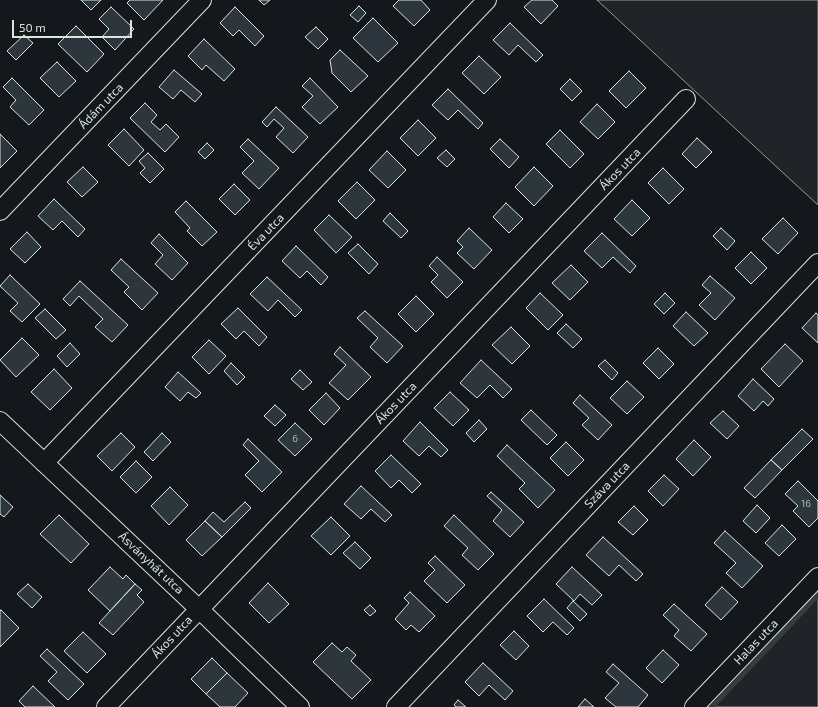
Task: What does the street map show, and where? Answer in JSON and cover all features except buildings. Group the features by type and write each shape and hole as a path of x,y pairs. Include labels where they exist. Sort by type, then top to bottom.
{"street":[{"name":"Ádám utca","path":"0,211 202,0"},
{"name":"Éva utca","path":"44,463 487,0"},
{"name":"Ákos utca","path":"106,707 686,99"},
{"name":"Száva utca","path":"396,707 818,263"},
{"name":"Ásványhát utca","path":"0,421 199,608 300,707"},
{"name":"Halas utca","path":"694,707 818,577"}],"shaded area":[{"path":"597,0 818,0 818,205 767,158"},
{"path":"818,577 818,707 696,707"}],"waterway":[{"path":"712,707 818,595"}]}
